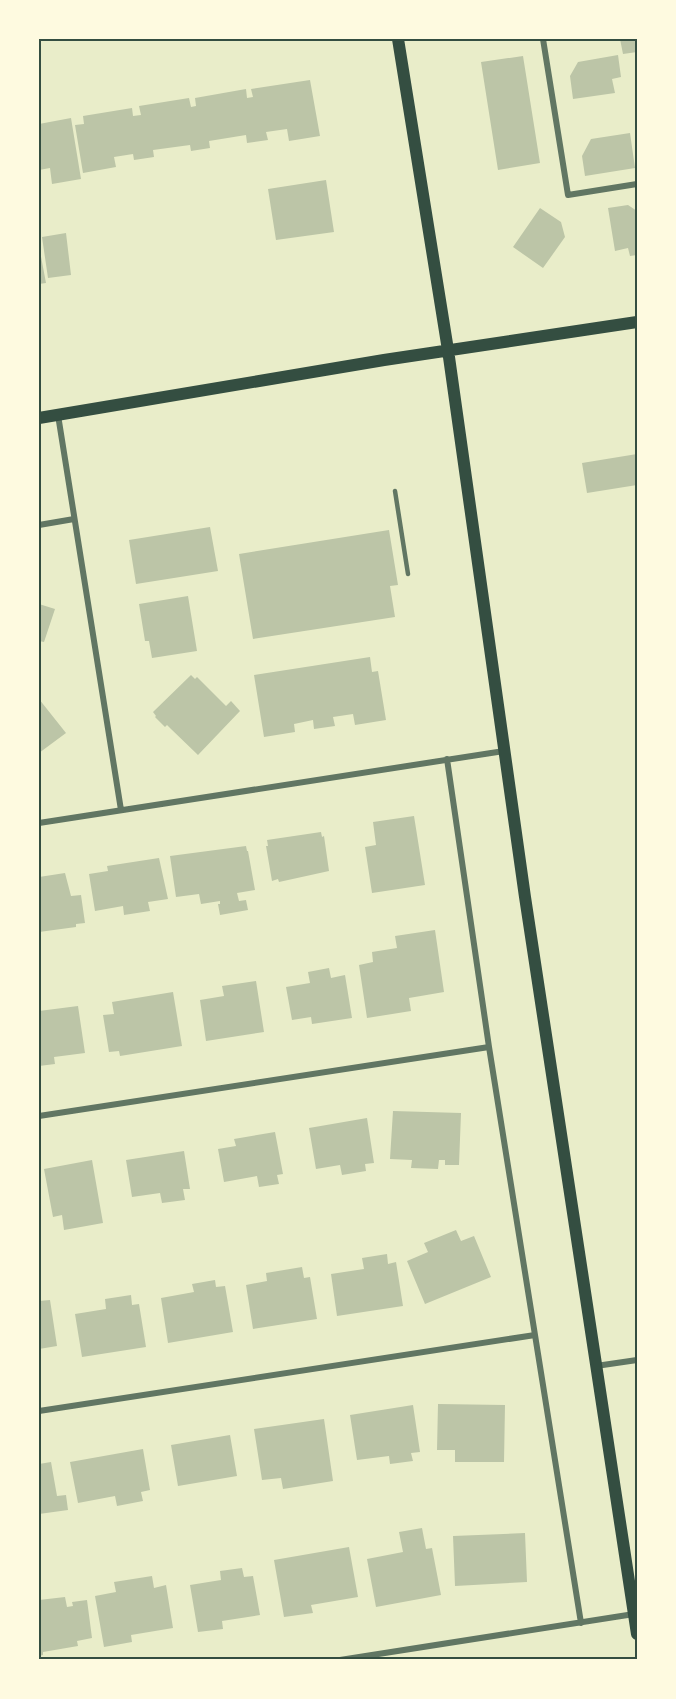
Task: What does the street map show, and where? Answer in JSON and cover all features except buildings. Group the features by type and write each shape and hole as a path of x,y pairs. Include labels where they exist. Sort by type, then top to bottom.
{"main road":[{"path":"398,39 448,350 504,751 637,1634"},
{"path":"39,418 448,350 637,322"}],"street":[{"path":"543,39 568,195 637,184"},
{"path":"58,415 121,810"},
{"path":"39,525 74,519"},
{"path":"39,823 504,751"},
{"path":"447,759 489,1047 581,1623"},
{"path":"39,1116 489,1047"},
{"path":"39,1411 535,1335"},
{"path":"595,1366 637,1360"},
{"path":"340,1660 634,1614"}],"lane":[{"path":"394,491 408,574"}]}
